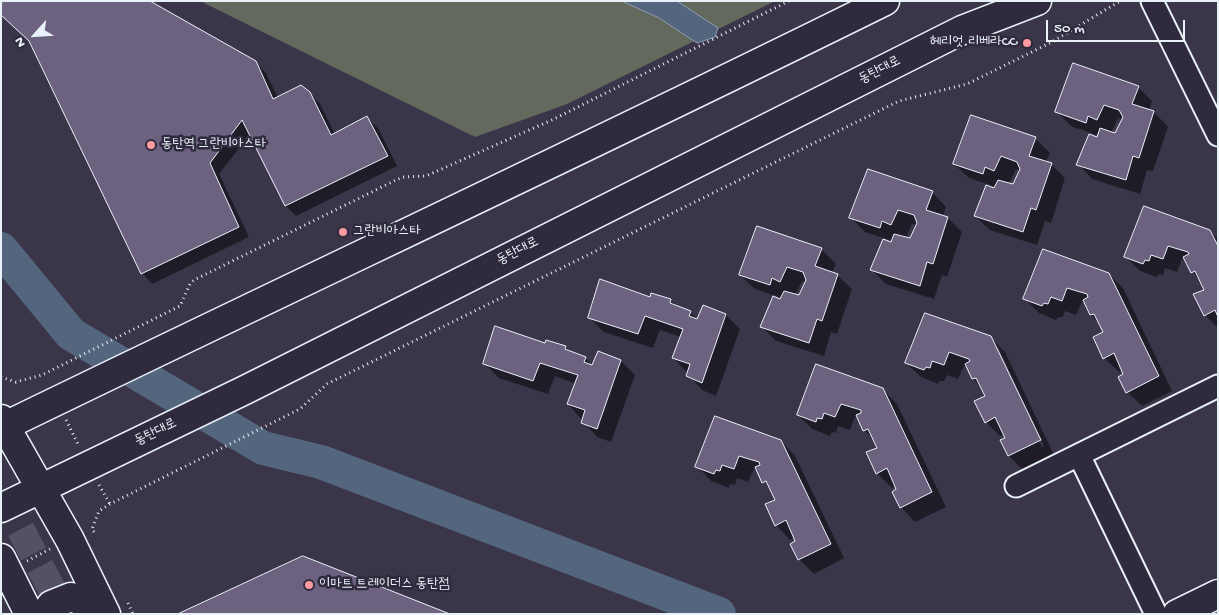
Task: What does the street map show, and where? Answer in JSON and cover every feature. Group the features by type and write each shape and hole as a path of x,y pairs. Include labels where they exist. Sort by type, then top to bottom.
{"main road":[{"path":"112,607 86,536 42,488 3,424 61,399 171,344 649,118 886,1"},
{"name":"동탄대로","path":"1,508 244,390 962,30 1037,1"},
{"path":"4,564 28,614"},
{"path":"1177,614 1218,594"},
{"path":"46,614 51,605 71,597 112,607"}],"street":[{"path":"1152,1 1213,113 1218,135"},
{"path":"1016,486 1218,386"},
{"path":"1079,455 1156,614"}],"path":[{"path":"1,377 16,382 42,375 180,306 190,284 203,276 396,180 403,177 426,176 554,119 789,1"},
{"path":"4,564 86,536 100,511 110,504 300,409 327,384 900,101 967,84 1052,42 1120,1"},
{"path":"42,375 61,399 89,465 110,504"},
{"path":"112,607 133,614"}],"green space":[{"path":"200,1 775,1 567,104 475,137"}],"water":[{"path":"622,1 677,1 718,28 715,37 697,43 659,18"}],"building":[{"name":"동탄역 그란비아스타","path":"1,1 150,1 256,61 273,99 301,85 310,92 331,135 367,116 388,156 285,206 242,120 210,163 239,227 141,274 29,41 1,15"},
{"path":"1073,63 1139,86 1132,104 1154,111 1139,158 1133,156 1126,180 1076,165 1089,134 1097,137 1100,128 1115,133 1123,117 1119,110 1104,105 1097,120 1088,116 1086,123 1055,112"},
{"path":"971,115 1036,137 1029,156 1052,163 1036,210 1031,208 1023,232 974,216 986,185 994,188 998,180 1013,184 1020,169 1017,162 1001,156 994,171 985,167 983,174 953,164"},
{"path":"868,169 933,191 926,210 948,217 933,264 927,262 920,286 870,270 883,239 891,242 894,234 910,238 917,223 914,215 898,210 891,225 882,221 880,228 849,218"},
{"path":"1144,206 1210,230 1218,246 1218,317 1215,310 1204,316 1193,294 1204,290 1195,271 1191,273 1183,257 1189,254 1188,252 1168,246 1163,259 1151,255 1149,261 1145,260 1143,264 1124,257"},
{"path":"757,226 822,248 815,266 838,274 822,321 817,319 809,343 760,327 773,296 780,299 784,291 799,295 806,280 803,272 787,267 780,282 772,278 770,285 739,275"},
{"path":"1043,249 1109,273 1159,376 1126,393 1118,377 1123,374 1114,353 1103,359 1093,337 1103,332 1094,314 1090,315 1083,300 1088,297 1087,294 1067,288 1062,301 1051,297 1048,304 1044,303 1042,306 1023,299"},
{"path":"600,279 650,297 651,293 671,299 670,303 691,311 689,316 697,319 703,305 726,314 702,383 686,376 690,364 672,358 683,329 645,316 638,334 588,318"},
{"path":"925,313 991,336 1041,440 1008,456 1000,440 1005,438 995,417 985,423 974,401 985,396 976,378 972,379 965,364 970,361 969,359 949,352 944,365 932,361 930,368 926,367 924,370 905,363"},
{"path":"495,326 545,343 546,340 566,346 565,349 586,357 584,362 592,365 598,351 621,360 597,429 581,423 585,410 567,404 578,375 540,363 533,381 483,364"},
{"path":"816,364 883,388 932,492 900,508 892,492 896,489 887,468 876,474 866,452 877,448 868,429 863,431 856,415 861,413 861,410 841,404 835,417 824,413 822,419 817,418 816,422 797,415"},
{"path":"715,416 781,440 831,544 798,560 790,544 795,541 786,520 775,526 765,504 775,500 766,481 762,483 755,467 760,465 759,462 739,456 734,469 722,465 720,471 716,470 714,474 695,467"},
{"name":"이마트 트레이더스 동탄점","path":"303,556 450,614 178,614"}],"waterway":[{"path":"1,249 71,334 263,448 321,462 719,614"}],"tunnel":[{"path":"1,492 65,614"}],"place":[{"name":"헤리엇.리베라CC","path":"1027,43"},
{"name":"동탄역 그란비아스타","path":"151,145"},
{"name":"그란비아스타","path":"343,232"},
{"name":"이마트 트레이더스 동탄점","path":"309,585"}]}
